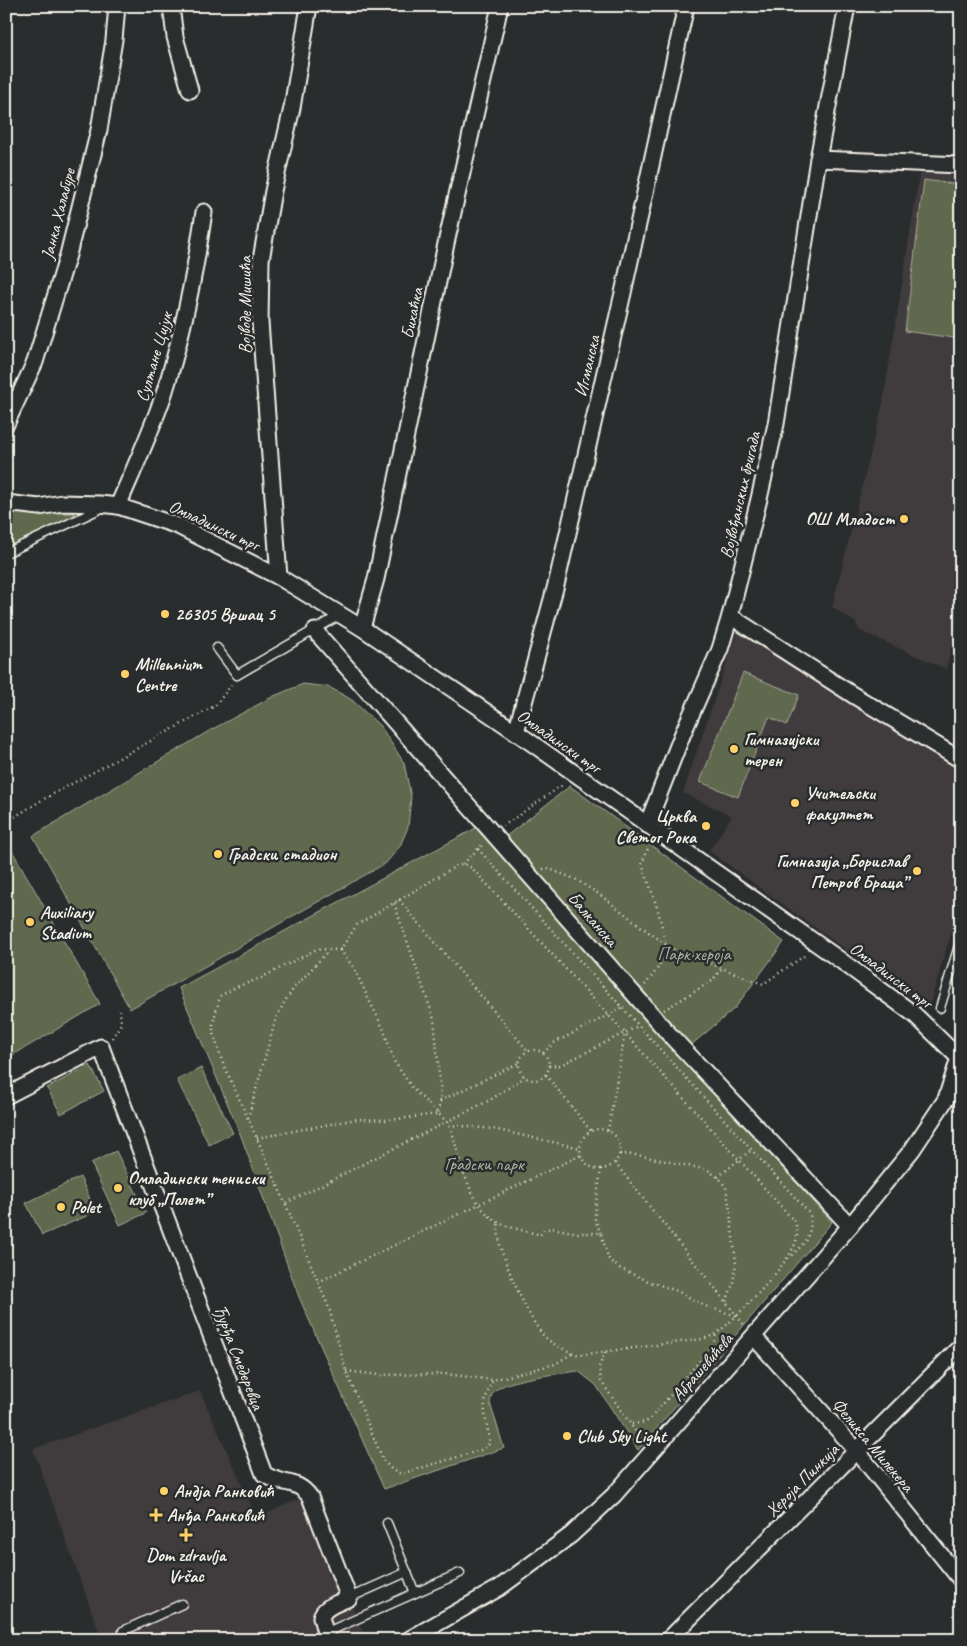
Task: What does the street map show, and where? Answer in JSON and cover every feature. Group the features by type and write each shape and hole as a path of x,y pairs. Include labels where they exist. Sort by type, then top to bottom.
{"street":[{"name":"Јанка Халабуре","path":"6,424 35,362 68,255 98,130 114,40 117,6"},
{"path":"171,6 175,37 190,90"},
{"name":"Војводе Мишића","path":"279,577 260,322 261,260 302,53 309,6"},
{"name":"Бихаћка","path":"362,628 376,578 447,239 500,6"},
{"name":"Игманска","path":"516,732 557,581 624,293 686,6"},
{"name":"Војвођанских бригада","path":"652,829 683,733 720,649 730,616 776,424 818,159 847,6"},
{"path":"818,159 961,165"},
{"name":"Султане Цијук","path":"113,506 154,421 173,366 191,291 204,212"},
{"name":"Омладински трг","path":"6,503 39,507 62,503 113,506 178,526 279,577 362,628 516,732 576,776 818,944 915,1015 960,1057"},
{"path":"730,616 853,695 961,760"},
{"name":"Балканска","path":"315,631 635,995 850,1226"},
{"path":"6,1096 101,1047"},
{"name":"Ђурђа Смедеревца","path":"101,1047 264,1474 272,1480 295,1484 305,1490 310,1497 349,1598"},
{"name":"Абрашевићева","path":"408,1640 499,1588 571,1535 614,1495 850,1226 912,1150 946,1099 960,1057"},
{"name":"Феликса Милекера","path":"754,1337 857,1452 961,1580"},
{"name":"Хероја Пинкија","path":"668,1640 961,1346"},
{"path":"326,1636 320,1617 323,1611 349,1598"}],"lane":[{"path":"6,553 113,506"},
{"path":"217,648 237,675 340,615"},
{"path":"940,1008 961,939"},
{"path":"387,1523 416,1593"},
{"path":"349,1598 407,1572"},
{"path":"326,1636 460,1573"},
{"path":"125,1640 123,1631 182,1604"}],"path":[{"path":"6,822 42,800 215,706 237,675"},
{"path":"463,865 493,834 576,776"},
{"path":"635,995 644,987 657,969 664,956 666,945 642,863 648,848 652,829"},
{"path":"478,849 810,1214 812,1226 808,1237 737,1316 716,1334 703,1339 579,1355 547,1339 540,1331 518,1292 501,1246 498,1222"},
{"path":"340,950 357,925 458,865 472,868 625,1032 795,1222 798,1230 796,1242 787,1260"},
{"path":"526,872 546,868 575,879 599,894 666,945 763,984 802,958 818,944"},
{"path":"399,900 528,1051"},
{"path":"394,903 434,1019 441,1095 438,1114"},
{"path":"340,950 317,949 261,978 236,987 220,996 213,1023 213,1032 222,1061 286,1204 329,1308 346,1371 383,1460 392,1470 401,1474 484,1449 490,1443 484,1407 485,1396 493,1380"},
{"path":"248,1118 276,1018 294,988 329,950"},
{"path":"340,950 354,968 383,1028 394,1060 413,1089 448,1123 470,1188 485,1212 498,1222 540,1235 544,1230 551,1228 580,1234 601,1233"},
{"path":"549,1066 561,1064 639,1026 712,981 722,968"},
{"path":"543,1053 554,1043 622,1008"},
{"path":"101,1047 113,1037 121,1024 120,1010"},
{"path":"608,1131 625,1032"},
{"path":"440,1101 519,1063 528,1051 538,1050 543,1053 547,1056 549,1066 546,1075 534,1080 525,1077 519,1063"},
{"path":"546,1075 591,1131"},
{"path":"286,1204 448,1123 490,1100 525,1077"},
{"path":"257,1138 356,1119 389,1120 438,1114"},
{"path":"448,1123 493,1129 580,1148"},
{"path":"598,1129 608,1131 616,1137 620,1144 620,1154 615,1164 607,1169 601,1170 589,1166 581,1155 580,1148 586,1135 591,1131 598,1129"},
{"path":"718,1178 751,1150"},
{"path":"620,1154 637,1155 708,1170 726,1188 736,1263 733,1284 726,1302"},
{"path":"318,1282 581,1155"},
{"path":"615,1164 754,1337"},
{"path":"601,1170 595,1220 609,1260 619,1268 677,1291 705,1306 737,1316"},
{"path":"632,1424 646,1422 652,1417 713,1346 716,1334"},
{"path":"604,1352 599,1367 601,1381 638,1435 654,1450"},
{"path":"346,1371 378,1374 445,1374 493,1380 555,1364 573,1353"}],"shaded area":[{"path":"920,170 961,172 961,608 946,669 860,631 855,622 832,607 883,403"},
{"path":"737,632 961,771 961,900 929,1007 925,1007 709,851 732,816 683,793"},
{"name":"Анђа Ранковић","path":"200,1391 257,1518 303,1497 365,1636 355,1640 102,1640 33,1449"}],"green space":[{"path":"924,180 961,185 961,339 905,331"},
{"path":"6,510 38,513 75,513 73,520 6,549"},
{"name":"Гимназијски терен","path":"743,673 799,695 787,725 769,717 738,797 700,782"},
{"name":"Градски стадион","path":"303,684 329,687 352,700 381,727 404,763 411,797 408,827 400,846 386,863 130,1009 33,836 209,731 274,696"},
{"name":"Парк хероја","path":"570,786 784,942 735,1008 690,1046 505,837"},
{"name":"Градски парк","path":"476,828 832,1222 638,1450 596,1385 578,1371 546,1375 509,1383 500,1387 492,1394 490,1403 504,1448 384,1489 299,1297 241,1136 179,988"},
{"name":"Auxiliary Stadium","path":"6,840 100,1004 6,1059"},
{"path":"90,1065 104,1091 61,1114 47,1088"},
{"path":"201,1068 233,1133 209,1145 177,1080"},
{"name":"Омладински тениски клуб „Полет”","path":"116,1151 146,1213 120,1225 91,1163"},
{"name":"Polet","path":"80,1177 96,1212 42,1235 26,1203"}],"place":[{"name":"ОШ Младост","path":"904,519"},
{"name":"26305 Вршац 5","path":"165,614"},
{"name":"Millennium Centre","path":"125,674"},
{"name":"Гимназијски терен","path":"734,749"},
{"name":"Учитељски факултет","path":"795,803"},
{"name":"Црква Светог Рока","path":"706,826"},
{"name":"Градски стадион","path":"218,854"},
{"name":"Гимназија „Борислав Петров Браца”","path":"917,871"},
{"name":"Auxiliary Stadium","path":"30,922"},
{"name":"Омладински тениски клуб „Полет”","path":"118,1188"},
{"name":"Polet","path":"61,1207"},
{"name":"Club Sky Light","path":"567,1436"},
{"name":"Андја Ранковић","path":"164,1491"},
{"name":"Анђа Ранковић","path":"156,1515"},
{"name":"Dom zdravlja Vršac","path":"186,1535"}]}
